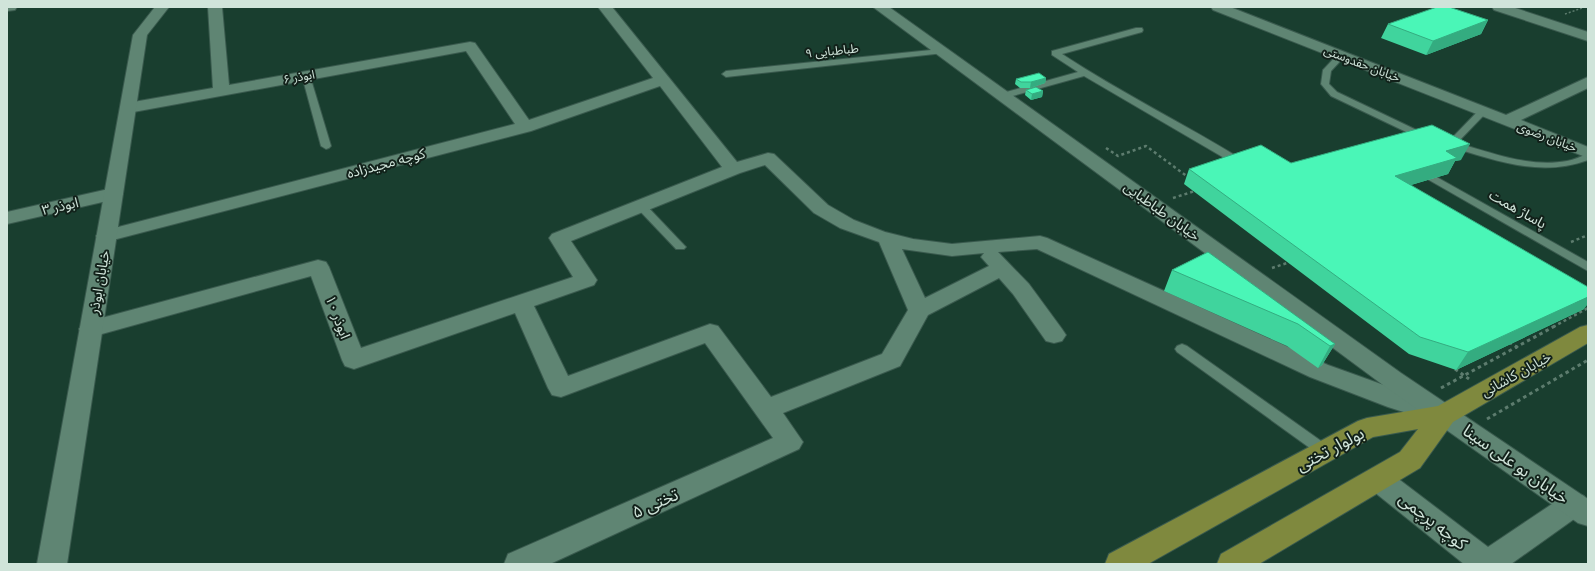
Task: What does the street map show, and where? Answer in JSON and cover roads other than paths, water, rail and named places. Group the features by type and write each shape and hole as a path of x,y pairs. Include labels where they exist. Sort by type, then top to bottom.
{"main road":[{"name":"خیابان کاشانی","path":"1442,401 1588,333"},
{"name":"بولوار تختی","path":"1120,564 1326,452 1367,428 1442,401"},
{"path":"1232,564 1410,460 1442,401"}],"street":[{"name":"خیابان ابوذر","path":"52,564 140,35 162,7"},
{"path":"215,7 221,91"},
{"path":"606,7 733,169"},
{"name":"خیابان طباطبایی","path":"880,7 1392,379 1442,401"},
{"name":"خیابان حقدوستی","path":"1218,7 1506,121"},
{"path":"1499,7 1588,37"},
{"name":"ابوذر ۶","path":"128,108 470,46 525,127"},
{"name":"کوچه مجیدزاده","path":"106,236 525,127 663,80"},
{"path":"1506,121 1588,82"},
{"name":"خیابان رضوی","path":"1506,121 1588,153"},
{"path":"641,206 733,169 768,158 821,209 847,224 887,238 913,245 952,250 1040,242 1319,371 1397,400 1442,401"},
{"name":"ابوذر ۳","path":"7,218 113,194"},
{"name":"ابوذر ۱۰","path":"91,329 318,267 354,360 586,280 559,238 641,206"},
{"path":"887,238 919,310"},
{"path":"983,247 1021,289 1054,335"},
{"path":"521,302 561,388 710,332 766,408 892,360 919,310 1002,268"},
{"name":"خیابان بو علی سینا","path":"1442,401 1581,509"},
{"name":"تختی ۵","path":"519,564 790,442 766,408"},
{"name":"کوچه پرچمی","path":"1378,479 1487,564"},
{"path":"1487,564 1581,509"}],"lane":[{"path":"1139,30 1055,53 1084,73 1207,141 1243,165"},
{"name":"طباطبایی ۹","path":"726,74 941,51"},
{"path":"1341,56 1327,70 1325,84 1334,94 1420,136 1521,164 1543,166 1569,164 1588,157"},
{"path":"1002,96 1084,73"},
{"path":"306,76 326,146"},
{"path":"1443,142 1483,112"},
{"name":"پاساژ همت","path":"1433,178 1588,267"},
{"path":"641,206 680,247"},
{"path":"1182,348 1326,452"}]}
